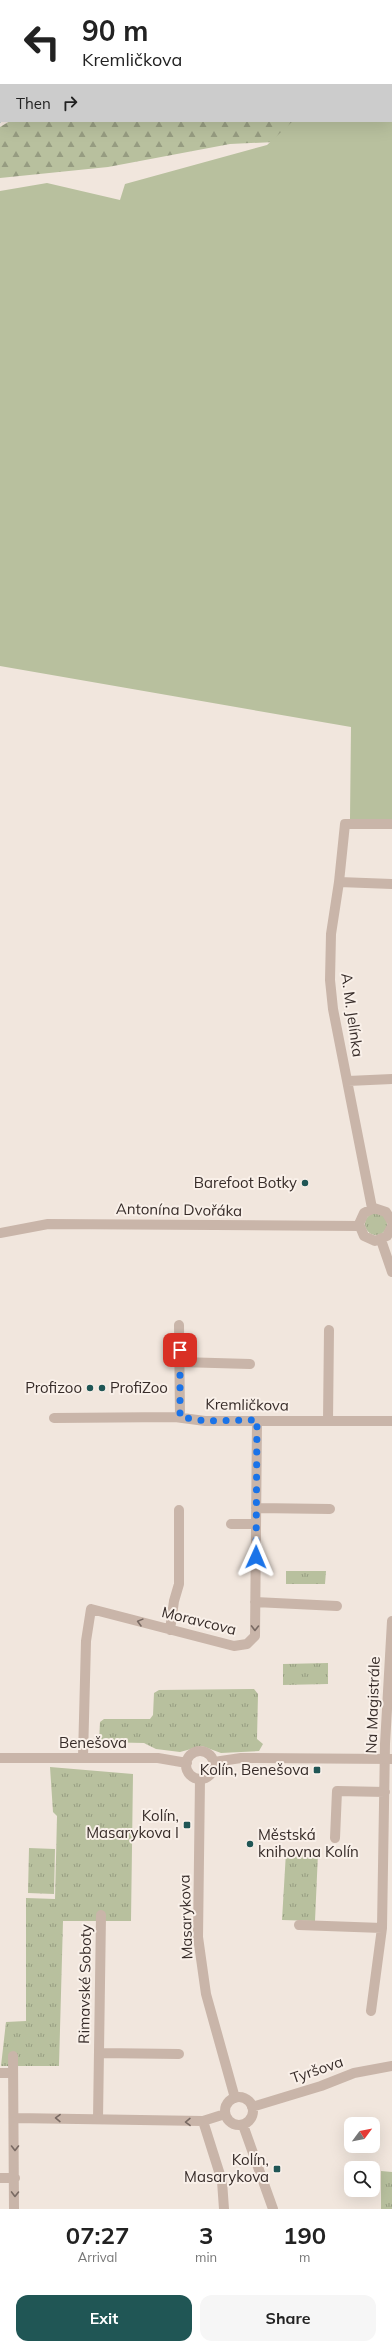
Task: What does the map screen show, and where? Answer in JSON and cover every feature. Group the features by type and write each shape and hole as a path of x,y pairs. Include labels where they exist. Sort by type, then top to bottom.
{"street":[{"name":"A. M. Jelínka","path":"372,1208 333,1009 330,980 331,934 340,882 345,824 392,824"},
{"path":"340,882 392,884"},
{"path":"348,1081 392,1079"},
{"path":"392,1222 384,1210 372,1208 362,1215 360,1226 361,1232 367,1238 381,1240 388,1235 392,1226"},
{"name":"Antonína Dvořáka","path":"0,1233 48,1224 360,1226"},
{"path":"381,1240 392,1272"},
{"path":"179,1325 180,1417"},
{"path":"328,1421 329,1330"},
{"path":"180,1362 250,1364"},
{"name":"Kremličkova","path":"54,1418 180,1417 205,1421 392,1421"},
{"name":"Moravcova","path":"83,1757 86,1640 91,1609 234,1646 247,1644 255,1636 257,1420"},
{"path":"256,1508 330,1509"},
{"path":"170,1630 174,1601 179,1584 179,1510"},
{"path":"231,1524 256,1524"},
{"path":"255,1602 337,1606"},
{"name":"Na Magistrále","path":"371,2011 382,1928 385,1792 389,1758 392,1621"},
{"path":"200,1751 211,1756 214,1762 211,1774 200,1779 190,1774 186,1763 190,1756 200,1751"},
{"name":"Benešova","path":"0,1758 165,1758 186,1763"},
{"path":"214,1762 241,1758 389,1758"},
{"name":"Masarykova","path":"200,1779 198,1937 206,1994 235,2098"},
{"path":"335,1838 337,1791 385,1792"},
{"name":"Rimavské Soboty","path":"98,2119 101,1915"},
{"path":"299,1925 382,1928"},
{"name":"Rimavské Soboty","path":"99,2053 179,2054"},
{"path":"13,2056 15,2118 14,2209"},
{"name":"Tyršova","path":"252,2107 321,2086 354,2073 392,2066"},
{"path":"0,2073 13,2073"},
{"path":"235,2098 247,2100 252,2107 250,2120 243,2125 230,2122 225,2114 228,2103 235,2098"},
{"path":"15,2118 203,2121 225,2114"},
{"path":"203,2121 222,2181 224,2209"},
{"path":"243,2125 273,2209"},
{"path":"0,2178 15,2178"}],"green space":[{"path":"8,122 339,122 297,141 230,144 108,167 0,178 0,127"},
{"path":"292,122 392,122 392,819 350,819 351,727 0,666 0,191 47,183 120,200 125,184 267,145"},
{"path":"376,1213 384,1216 387,1224 384,1232 376,1235 368,1232 365,1224 368,1216"},
{"path":"286,1571 326,1571 325,1584 286,1584"},
{"path":"328,1663 328,1684 283,1685 283,1664"},
{"path":"254,1689 258,1694 257,1739 263,1744 259,1751 221,1753 202,1746 180,1752 156,1749 144,1743 99,1742 100,1722 104,1719 150,1719 153,1715 154,1693 159,1690"},
{"path":"50,1767 133,1774 131,1921 63,1921 59,2066 1,2066 6,2022 26,2021 26,1898 55,1899 57,1816 53,1812"},
{"path":"29,1848 55,1849 54,1894 28,1893"},
{"path":"286,1852 318,1853 315,1921 282,1920"},
{"path":"381,2171 392,2172 392,2209 381,2209"}],"place":[{"name":"Barefoot Botky","path":"305,1183"},
{"name":"Profizoo","path":"90,1388"},
{"name":"ProfiZoo","path":"102,1388"},
{"name":"Kolín, Benešova","path":"317,1770"},
{"name":"Kolín, Masarykova I","path":"187,1825"},
{"name":"Městská knihovna Kolín","path":"250,1844"},
{"name":"Kolín, Masarykova","path":"277,2169"}],"route":[{"path":"180,1350 180,1417 205,1421 257,1420 256,1557"}]}
